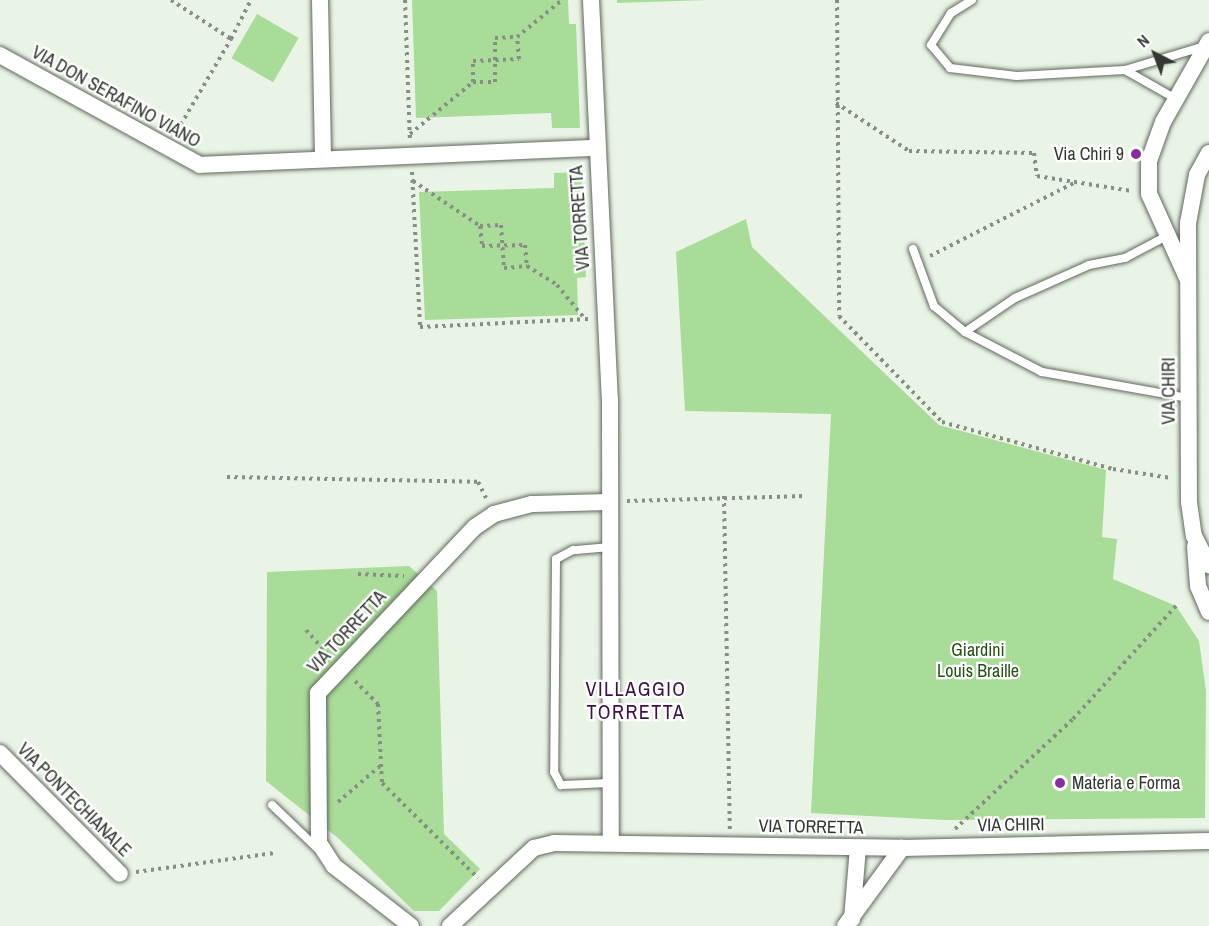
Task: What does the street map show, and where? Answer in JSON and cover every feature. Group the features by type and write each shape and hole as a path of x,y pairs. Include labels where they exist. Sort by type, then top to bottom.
{"street":[{"path":"320,0 323,156"},
{"name":"VIA TORRETTA","path":"591,0 595,148 605,319 610,547 611,842"},
{"name":"VIA CHIRI","path":"1189,282 1165,237 1149,194 1149,161 1176,99 1208,43"},
{"name":"VIA DON SERAFINO VIANO","path":"0,55 166,149 200,165 323,156 595,148"},
{"name":"VIA CHIRI","path":"1209,153 1197,175 1188,223 1188,398 1194,536 1198,586 1209,612"},
{"name":"VIA TORRETTA","path":"325,856 317,819 318,693 339,666 494,514 532,504 609,502"},
{"name":"VIA CHIRI","path":"1194,536 1209,566"},
{"name":"VIA PONTECHIANALE","path":"0,753 120,874"},
{"name":"VIA CHIRI","path":"902,848 937,845 1209,841"},
{"name":"VIA TORRETTA","path":"450,926 534,848 611,842 902,848"},
{"path":"848,923 858,848"},
{"path":"848,923 902,848"},
{"path":"325,856 411,926"}],"lane":[{"path":"972,0 951,13 931,45 950,68 1017,76 1125,70 1208,43"},
{"path":"1125,70 1176,99"},
{"path":"965,332 1015,298 1089,265 1125,258 1165,237"},
{"path":"913,249 934,306 965,332 1042,372 1188,398"},
{"path":"610,547 573,550 556,559 554,772 561,785 611,783"},
{"path":"272,805 325,856"}],"path":[{"path":"171,0 231,39"},
{"path":"166,149 231,39 251,0"},
{"path":"405,0 420,327 605,319"},
{"path":"410,134 473,82 495,82 495,38 518,37 562,0"},
{"path":"473,82 473,61 519,59 518,37"},
{"path":"835,102 909,151 1034,153 1038,176 1149,194"},
{"path":"412,180 480,226 501,225 504,268 527,266 556,285 586,320"},
{"path":"918,261 1077,182"},
{"path":"480,226 482,246 525,245 527,266"},
{"path":"227,477 478,482 494,514"},
{"path":"724,496 730,844"},
{"path":"609,502 724,496 806,496"},
{"path":"358,574 403,575 417,587"},
{"path":"937,845 1073,719 1176,606"},
{"path":"306,630 378,704 382,783 489,889"},
{"path":"317,819 381,765"},
{"path":"120,874 275,853"}],"green space":[{"path":"412,0 568,0 569,24 576,24 580,128 552,128 551,113 416,118"},
{"path":"617,0 708,0 617,3"},
{"path":"257,14 299,38 273,82 232,58"},
{"path":"581,172 586,277 577,278 578,315 425,320 419,192 554,188 554,173"},
{"name":"Giardini Louis Braille","path":"746,219 752,247 939,425 1106,470 1102,537 1117,539 1113,579 1176,606 1199,641 1206,691 1205,818 945,820 811,813 831,414 685,411 676,252"},
{"path":"409,566 437,591 444,834 480,869 439,911 414,911 338,838 266,781 267,572"}],"place":[{"name":"Via Chiri 9","path":"1136,154"},
{"name":"Materia e Forma","path":"1060,783"}],"district":[{"name":"VILLAGGIO TORRETTA","path":"636,700"}]}
